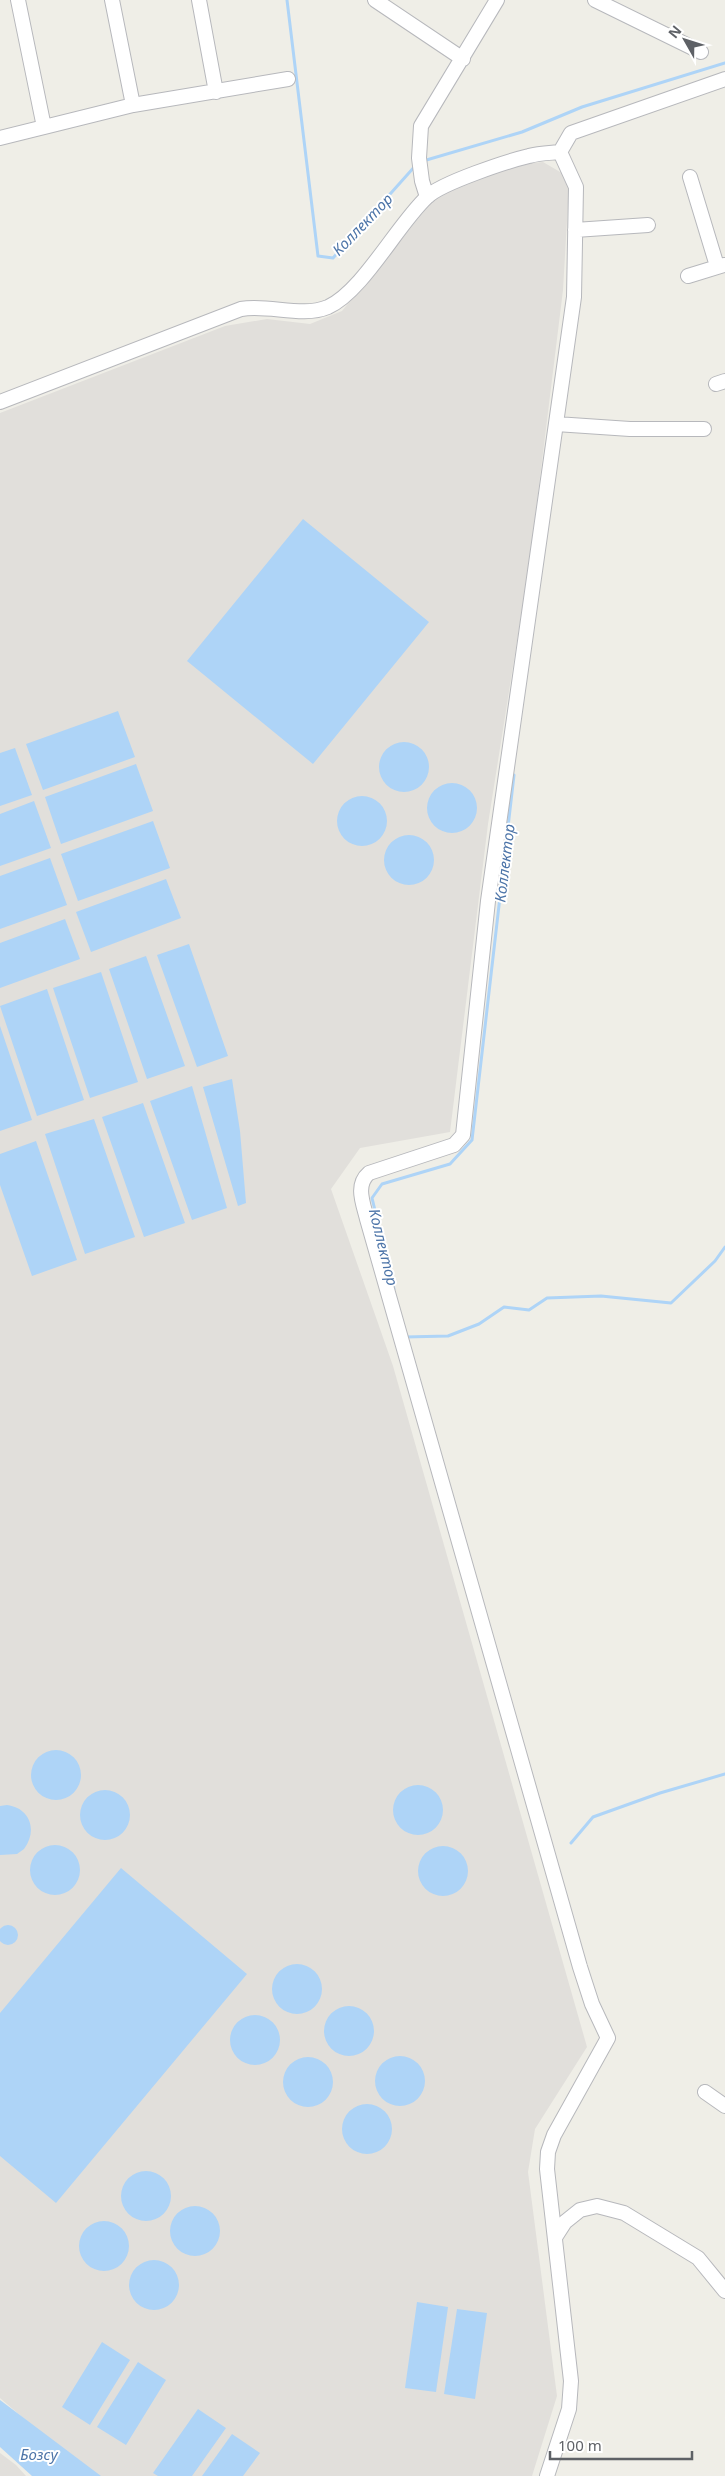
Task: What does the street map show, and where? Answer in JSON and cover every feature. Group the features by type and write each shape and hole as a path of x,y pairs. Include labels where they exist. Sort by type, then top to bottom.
{"street":[{"path":"18,0 44,127"},
{"path":"112,0 133,104"},
{"path":"199,0 216,92"},
{"path":"375,0 463,59"},
{"path":"427,197 420,162 422,126 497,0"},
{"path":"595,0 700,52"},
{"path":"0,138 133,104 288,79"},
{"path":"560,152 571,133 725,79"},
{"path":"0,402 241,309 254,306 319,310 330,306 356,285 427,197 440,187 530,155 560,152"},
{"path":"547,2476 562,2432 571,2396 556,2236 547,2169 549,2144 608,2038 592,2004 580,1967 367,1219 361,1185 362,1178 369,1173 454,1145 463,1135 488,901 574,297 576,186 560,152"},
{"path":"688,276 721,265 690,177"},
{"path":"575,230 648,225"},
{"path":"556,424 630,429 704,428"},
{"path":"705,2092 725,2106"},
{"path":"556,2236 566,2222 580,2210 598,2206 624,2212 698,2258 725,2291"}],"shaded area":[{"path":"543,162 567,176 569,186 563,290 530,559 488,824 450,1132 360,1148 331,1189 393,1366 587,2047 535,2129 528,2172 557,2396 532,2476 91,2476 0,2398 0,413 225,326 267,319 310,324 342,311 432,202 448,187 523,164"},
{"path":"0,2453 16,2465 26,2476 0,2476"}],"water":[{"path":"303,519 429,622 313,764 187,661"},
{"path":"118,711 135,757 43,790 26,744"},
{"path":"399,742 409,742 422,749 429,762 429,772 422,785 409,792 399,792 390,788 383,781 379,772 379,762 383,753 390,746"},
{"path":"15,748 32,795 0,806 0,753"},
{"path":"136,764 153,811 61,844 45,797"},
{"path":"447,783 457,783 470,790 477,803 477,813 470,826 457,833 447,833 438,829 431,822 427,813 427,803 431,794 438,787"},
{"path":"357,796 367,796 380,803 387,816 387,826 380,839 367,846 357,846 348,842 341,835 337,826 337,816 341,807 348,800"},
{"path":"34,801 51,848 0,866 0,814"},
{"path":"153,821 170,868 78,901 61,854"},
{"path":"404,835 414,835 427,842 434,855 434,865 427,878 414,885 404,885 395,881 388,874 384,865 384,855 388,846 395,839"},
{"path":"50,858 67,905 0,929 0,876"},
{"path":"166,879 181,918 91,952 76,912"},
{"path":"65,919 80,959 0,988 0,943"},
{"path":"189,944 228,1056 197,1067 157,955"},
{"path":"146,956 185,1066 147,1079 109,969"},
{"path":"101,972 138,1082 90,1098 53,988"},
{"path":"47,989 84,1100 37,1116 0,1006"},
{"path":"0,1026 32,1120 0,1131"},
{"path":"232,1079 240,1131 246,1203 238,1206 203,1087"},
{"path":"192,1086 227,1208 192,1220 150,1101"},
{"path":"143,1103 185,1223 144,1237 102,1117"},
{"path":"94,1119 135,1237 85,1254 45,1134"},
{"path":"36,1141 77,1260 32,1276 0,1185 0,1154"},
{"path":"51,1750 61,1750 74,1757 81,1770 81,1780 74,1793 61,1800 51,1800 42,1796 35,1789 31,1780 31,1770 35,1761 42,1754"},
{"path":"413,1785 423,1785 436,1792 443,1805 443,1815 436,1828 423,1835 413,1835 404,1831 397,1824 393,1815 393,1805 397,1796 404,1789"},
{"path":"100,1790 110,1790 123,1797 130,1810 130,1820 123,1833 110,1840 100,1840 91,1836 84,1829 80,1820 80,1810 84,1801 91,1794"},
{"path":"7,1805 21,1810 26,1815 31,1828 28,1842 24,1849 17,1854 0,1855 0,1806"},
{"path":"50,1845 60,1845 73,1852 80,1865 80,1875 73,1888 60,1895 50,1895 41,1891 34,1884 30,1875 30,1865 34,1856 41,1849"},
{"path":"438,1846 448,1846 461,1853 468,1866 468,1876 461,1889 448,1896 438,1896 429,1892 422,1885 418,1876 418,1866 422,1857 429,1850"},
{"path":"121,1868 247,1974 56,2203 0,2156 0,2013"},
{"path":"8,1925 15,1928 18,1935 15,1942 8,1945 1,1942 -2,1935 1,1928"},
{"path":"292,1964 302,1964 315,1971 322,1984 322,1994 315,2007 302,2014 292,2014 283,2010 276,2003 272,1994 272,1984 276,1975 283,1968"},
{"path":"344,2006 354,2006 367,2013 374,2026 374,2036 367,2049 354,2056 344,2056 335,2052 328,2045 324,2036 324,2026 328,2017 335,2010"},
{"path":"250,2015 260,2015 273,2022 280,2035 280,2045 273,2058 260,2065 250,2065 241,2061 234,2054 230,2045 230,2035 234,2026 241,2019"},
{"path":"395,2056 405,2056 418,2063 425,2076 425,2086 418,2099 405,2106 395,2106 386,2102 379,2095 375,2086 375,2076 379,2067 386,2060"},
{"path":"303,2057 313,2057 326,2064 333,2077 333,2087 326,2100 313,2107 303,2107 294,2103 287,2096 283,2087 283,2077 287,2068 294,2061"},
{"path":"362,2104 372,2104 385,2111 392,2124 392,2134 385,2147 372,2154 362,2154 353,2150 346,2143 342,2134 342,2124 346,2115 353,2108"},
{"path":"141,2171 151,2171 164,2178 171,2191 171,2201 164,2214 151,2221 141,2221 132,2217 125,2210 121,2201 121,2191 125,2182 132,2175"},
{"path":"190,2206 200,2206 213,2213 220,2226 220,2236 213,2249 200,2256 190,2256 181,2252 174,2245 170,2236 170,2226 174,2217 181,2210"},
{"path":"99,2221 109,2221 122,2228 129,2241 129,2251 122,2264 109,2271 99,2271 90,2267 83,2260 79,2251 79,2241 83,2232 90,2225"},
{"path":"149,2260 159,2260 172,2267 179,2280 179,2290 172,2303 159,2310 149,2310 140,2306 133,2299 129,2290 129,2280 133,2271 140,2264"},
{"path":"417,2302 448,2307 436,2392 405,2388"},
{"path":"457,2309 487,2313 475,2399 444,2394"},
{"path":"102,2342 130,2360 90,2425 62,2407"},
{"path":"138,2362 166,2380 126,2445 97,2427"},
{"name":"Бозсу","path":"0,2400 101,2476 32,2476 0,2447"},
{"path":"198,2409 226,2428 192,2476 158,2476 153,2473"},
{"path":"232,2434 260,2453 243,2476 202,2476"}],"waterway":[{"name":"Коллектор","path":"287,0 318,256 333,258 416,165"},
{"name":"Коллектор","path":"423,161 522,132 582,107 725,63"},
{"name":"Коллектор","path":"394,1289 372,1198 382,1184 450,1164 472,1140 514,775"},
{"name":"Коллектор","path":"405,1337 448,1336 479,1324 504,1307 529,1310 547,1298 601,1296 671,1303 715,1261 725,1247"},
{"path":"571,1843 593,1817 660,1793 725,1774"}]}
